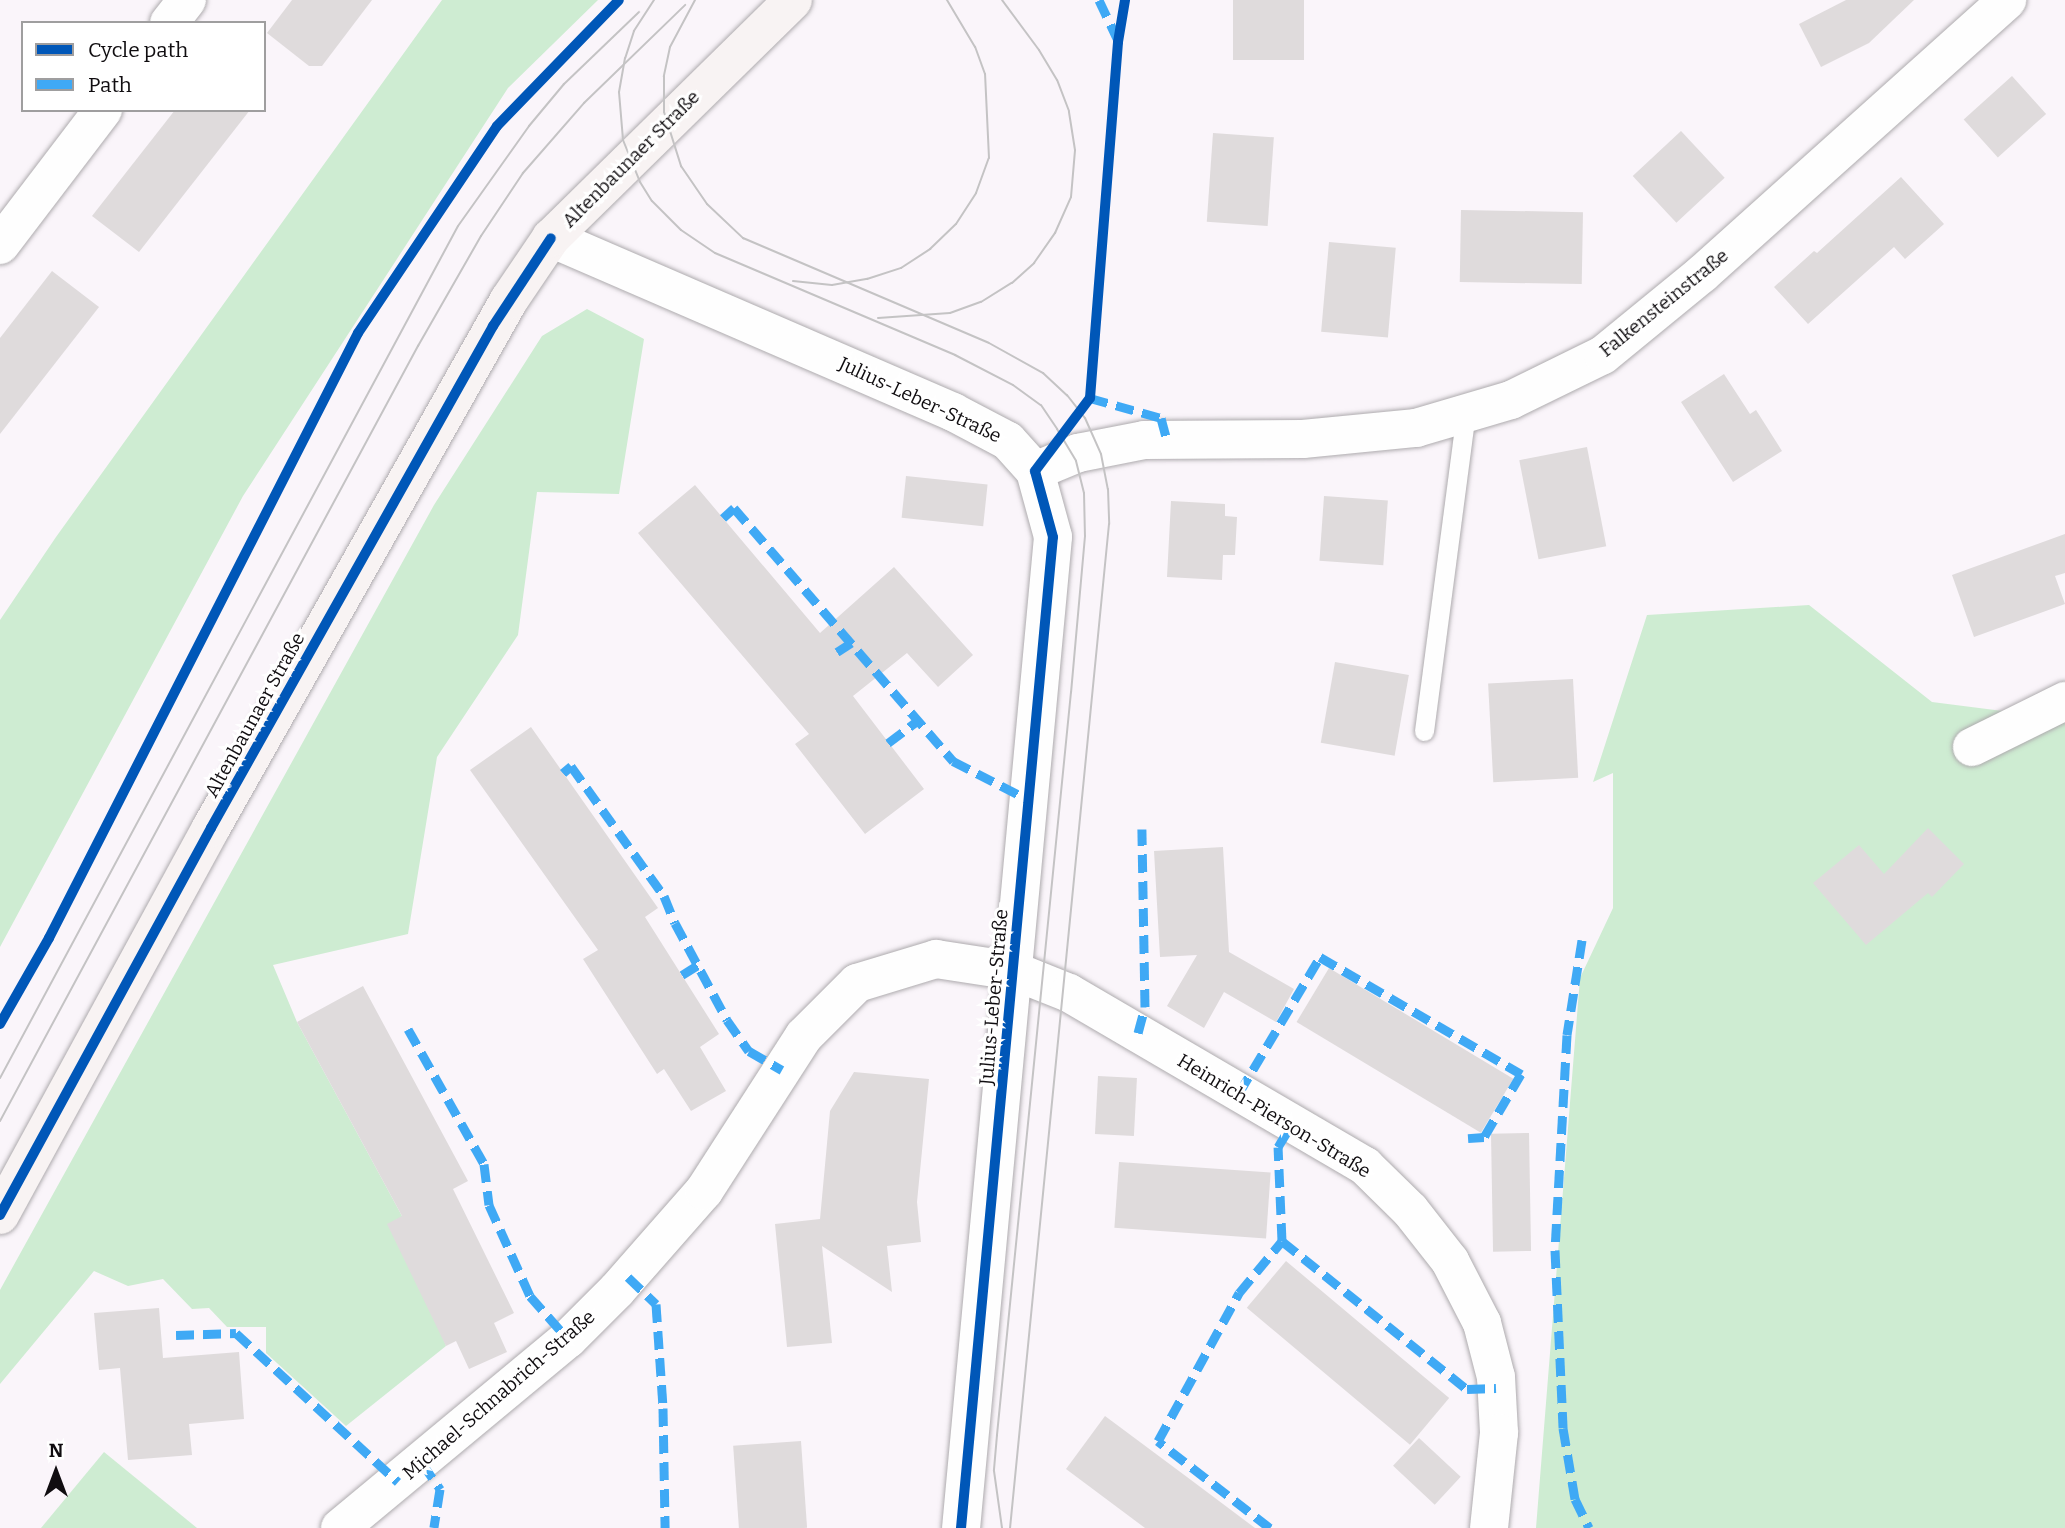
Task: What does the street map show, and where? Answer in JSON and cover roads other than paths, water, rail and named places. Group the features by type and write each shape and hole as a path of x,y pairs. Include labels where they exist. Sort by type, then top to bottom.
{"main road":[{"name":"Altenbaunaer Straße","path":"0,1215 211,828 493,326 551,238 793,0"}],"street":[{"path":"171,21 187,0"},
{"name":"Falkensteinstraße","path":"1035,471 1078,453 1144,440 1303,439 1416,428 1511,400 1603,355 1702,274 2007,0"},
{"path":"0,245 101,112"},
{"name":"Julius-Leber-Straße","path":"551,238 953,412 1008,440 1035,471 1053,537 961,1528"},
{"path":"1972,747 2065,701"},
{"name":"Michael-Schnabrich-Straße","path":"341,1528 568,1339 617,1290 704,1191 804,1036 857,983 936,959 1014,971"},
{"name":"Heinrich-Pierson-Straße","path":"1014,971 1069,993 1365,1167 1410,1210 1450,1261 1482,1323 1496,1377 1499,1433 1489,1528"}],"lane":[{"path":"1424,731 1466,413"}],"tram line":[{"path":"654,0 634,31 625,58 619,92 623,140 640,182 652,201 681,230 715,253 955,355 1013,385 1041,405 1057,429 1076,461 1084,493 1085,536 1071,692 994,1471 1002,1528"},
{"path":"695,0 670,47 664,76 664,112 681,166 707,204 743,238 989,343 1043,373 1067,395 1085,418 1101,454 1108,489 1109,524 1010,1528"},
{"path":"793,281 832,285 867,279 901,268 930,249 956,224 976,193 989,158 985,74 975,47 947,0"},
{"path":"878,318 950,313 981,302 1012,283 1034,263 1055,233 1071,197 1075,150 1069,111 1057,80 1039,50 1002,0"},
{"path":"0,1121 418,346 481,236 523,173 584,103 685,5"},
{"path":"0,1078 458,226 529,126 564,84 639,12"}]}
